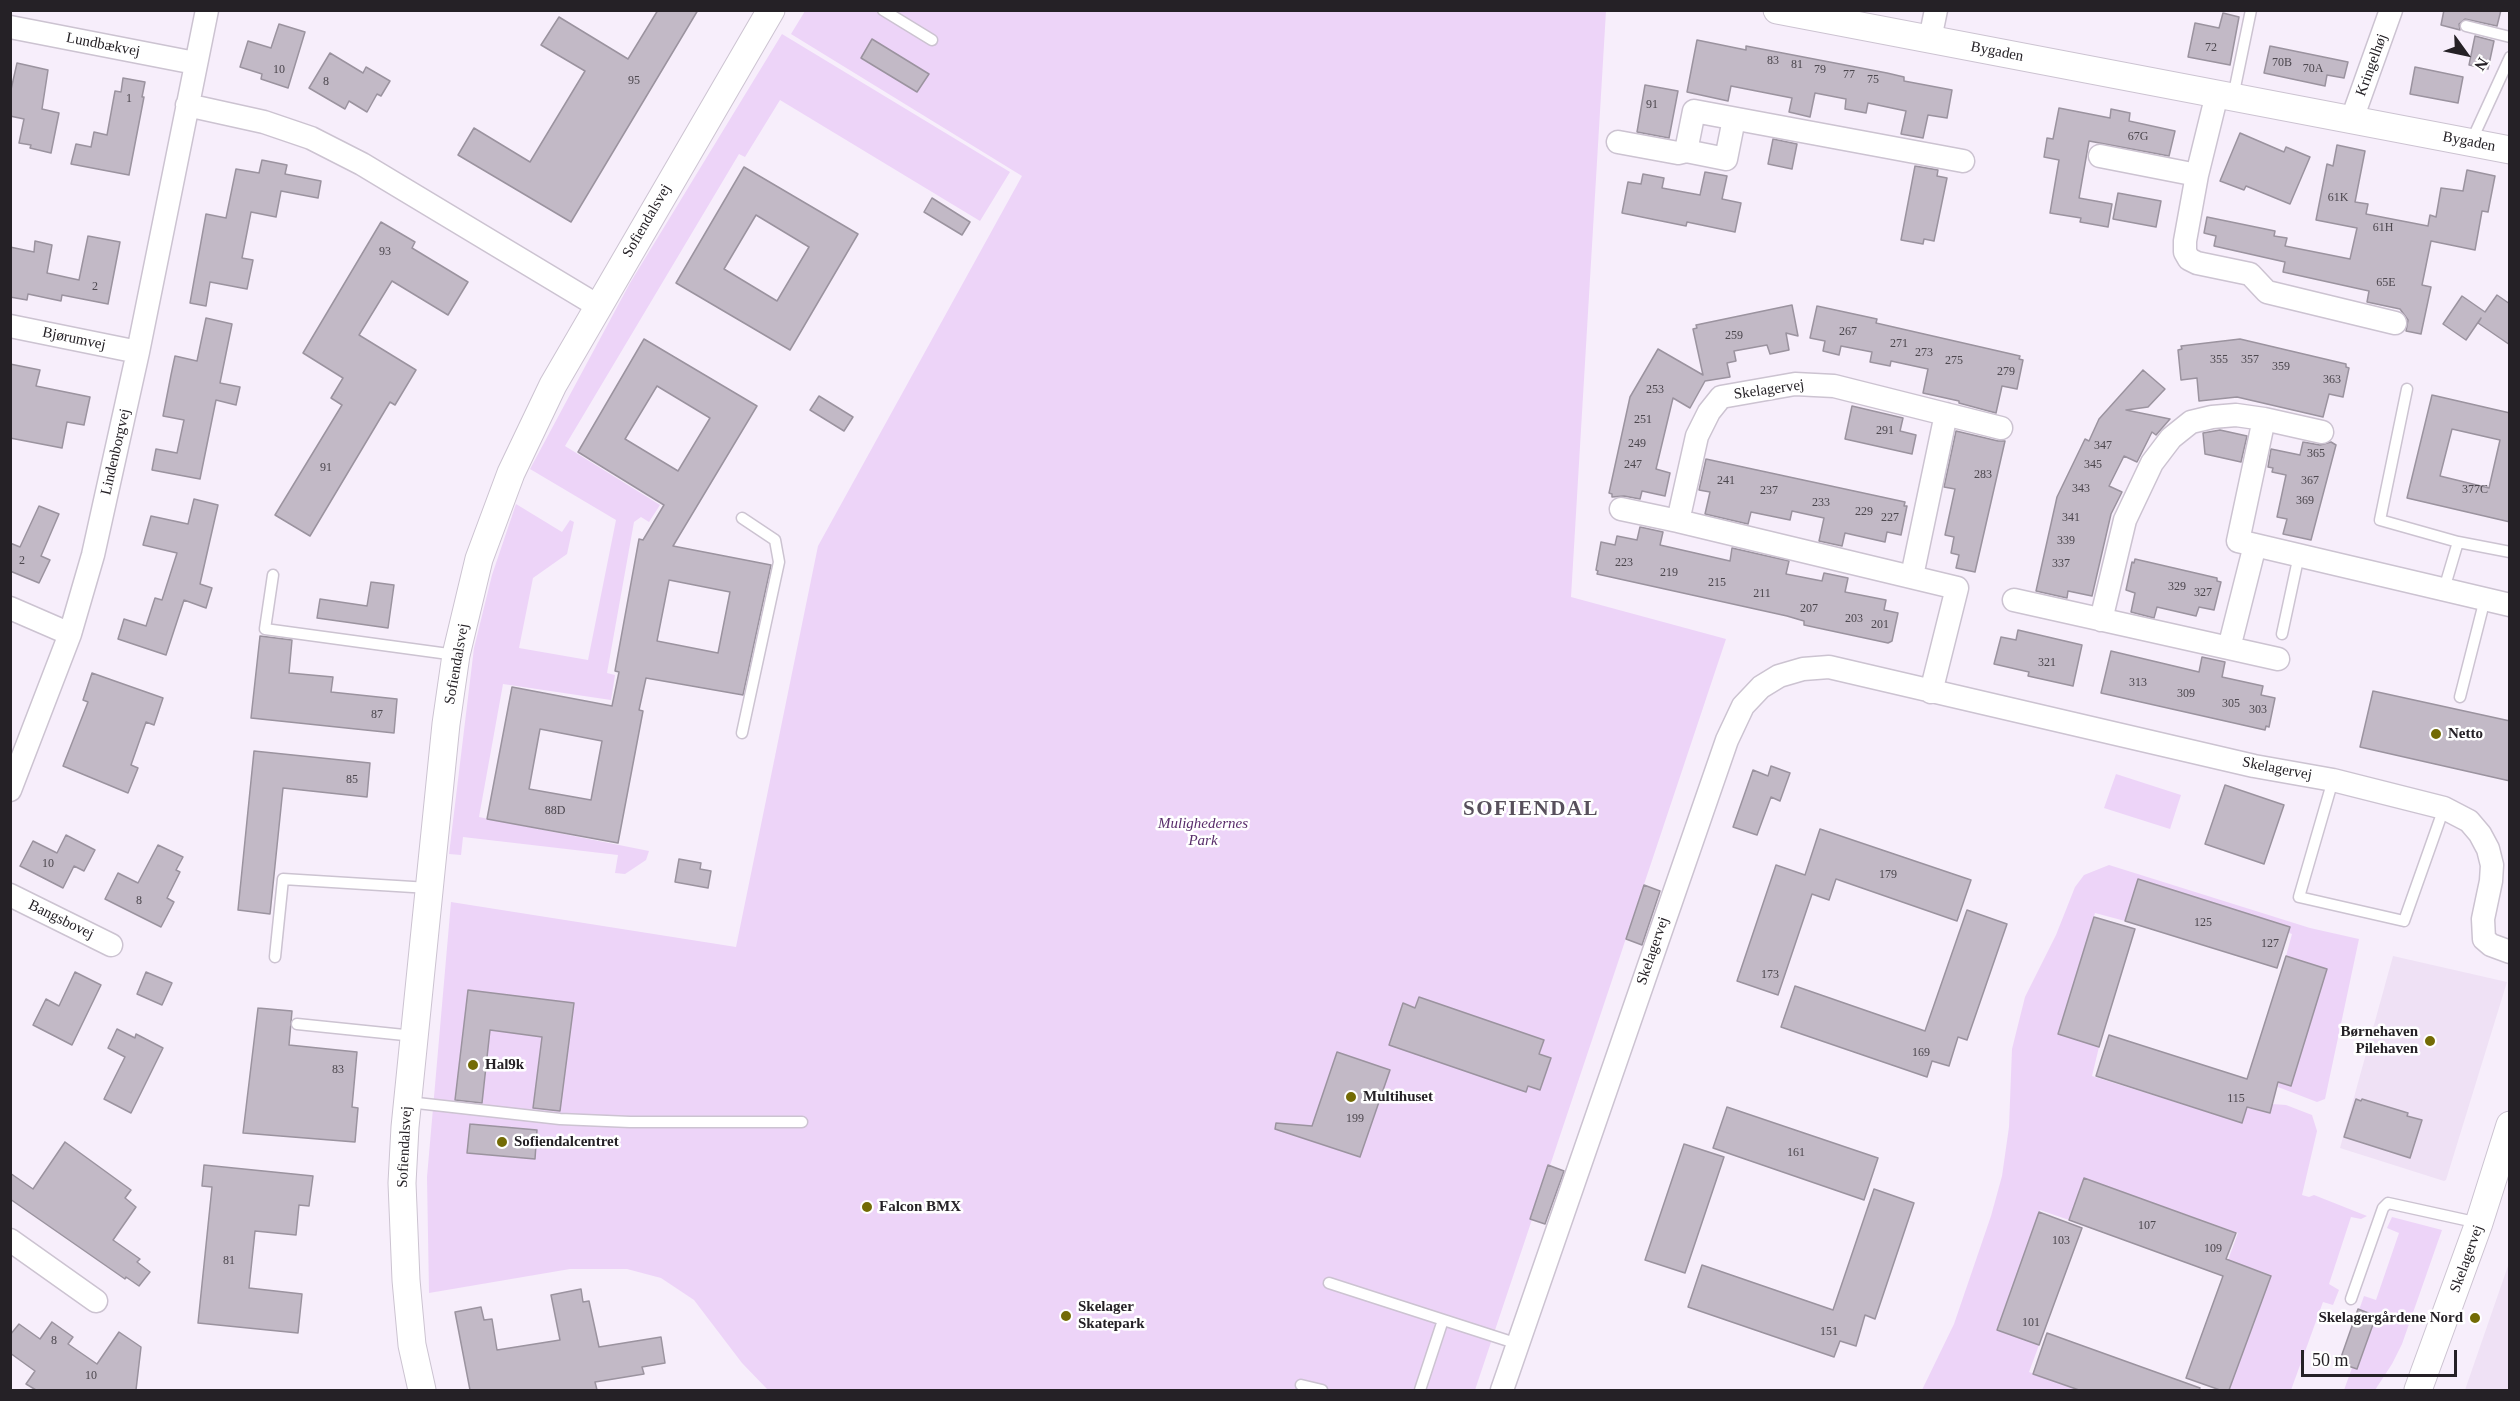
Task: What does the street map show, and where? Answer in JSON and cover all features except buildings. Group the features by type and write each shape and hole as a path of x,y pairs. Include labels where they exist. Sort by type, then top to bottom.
{"street":[{"name":"Lindenborgvej","path":"10,790 70,634 93,555 138,352 207,10"},
{"name":"Sofiendalsvej","path":"422,1390 412,1345 405,1280 402,1184 414,1036 446,724 456,655 478,559 511,473 553,385 771,10"},
{"name":"Bygaden","path":"1777,10 2510,150"},
{"path":"1930,39 1936,10"},
{"name":"Kringelhøj","path":"2352,119 2391,10"},
{"name":"Lundbækvej","path":"10,27 195,63"},
{"path":"2225,96 2197,175 2185,241 2185,252 2189,259 2197,263 2250,274 2266,292 2395,322"},
{"path":"187,105 264,122 311,138 362,164 598,306"},
{"path":"1686,151 1694,111 1963,161"},
{"path":"1618,142 1726,159 1734,118"},
{"path":"2100,156 2197,175"},
{"name":"Bjørumvej","path":"10,326 138,352"},
{"name":"Skelagervej","path":"1678,521 1697,436 1709,412 1722,397 1795,384 1834,386 2001,428"},
{"path":"1912,576 1946,414"},
{"path":"2101,620 2125,520 2152,464 2171,438 2191,422 2236,415 2322,432"},
{"path":"2264,419 2238,541 2510,605"},
{"path":"1621,509 1957,588 1931,692"},
{"path":"2229,648 2255,545"},
{"path":"2014,600 2278,659"},
{"path":"10,608 70,634"},
{"name":"Skelagervej","path":"1502,1390 1727,740 1743,706 1761,687 1779,676 1803,669 1829,667 2254,766 2333,780 2444,808 2469,821 2480,834 2488,849 2492,865 2483,919 2484,939 2491,945 2510,952"},
{"name":"Bangsbovej","path":"10,895 111,945"},
{"name":"Skelagervej","path":"2418,1390 2480,1223 2510,1125"},
{"path":"10,1240 96,1301"}],"lane":[{"path":"883,10 932,40"},
{"path":"2225,96 2251,10"},
{"path":"2466,26 2510,37"},
{"path":"2471,142 2510,57"},
{"path":"2407,389 2380,520 2458,542 2510,552"},
{"path":"742,518 775,540 779,562 742,733"},
{"path":"2444,589 2458,542"},
{"path":"2282,634 2299,555"},
{"path":"273,575 265,629 456,655"},
{"path":"2460,697 2485,599"},
{"path":"2333,780 2299,897 2404,921 2444,808"},
{"path":"275,957 283,879 429,888"},
{"path":"297,1024 414,1036"},
{"path":"408,1102 560,1119 630,1122 802,1122"},
{"path":"2351,1299 2383,1208 2388,1203 2480,1223"},
{"path":"1329,1283 1518,1344"},
{"path":"1420,1390 1443,1320"},
{"path":"1301,1385 1322,1390"}],"shaded area":[{"name":"Børnehaven Pilehaven","path":"2393,956 2507,982 2444,1181 2340,1148"},
{"path":"2509,1263 2509,1390 2465,1390"}],"green space":[{"name":"Mulighedernes Park","path":"805,11 1606,11 1571,597 1726,639 1475,1390 768,1390 742,1363 694,1300 661,1278 627,1269 570,1269 429,1293 427,1177 451,902 736,947 818,546 1022,176 791,34"},
{"path":"782,34 1010,172 980,221 780,100 745,157 739,154 565,446 660,505 649,522 641,517 634,522 607,673 615,675 611,700 503,684 479,817 649,851 646,860 625,874 615,873 618,855 463,837 461,855 449,854 474,648 492,575 516,504 562,532 570,520 574,522 567,554 533,578 519,648 588,660 616,520 530,469 630,283"},
{"path":"2116,774 2181,795 2170,829 2104,808"},
{"path":"2109,865 2310,928 2359,939 2325,1099 2317,1102 2278,1087 2279,1082 2291,1085 2327,969 2286,956 2292,934 2138,879 2125,921 2095,913 2058,1034 2099,1047 2092,1076 2242,1123 2247,1108 2270,1113 2272,1104 2286,1105 2312,1115 2317,1131 2302,1195 2309,1197 2314,1195 2367,1216 2361,1219 2351,1217 2329,1284 2339,1290 2333,1305 2323,1302 2291,1390 2229,1390 2271,1275 2228,1260 2238,1233 2084,1178 2069,1220 2040,1210 1997,1329 2039,1345 2029,1372 2079,1390 1922,1390 1954,1324 1991,1216 2002,1176 2009,1127 2012,1049 2025,997 2056,935 2075,887 2084,875"},
{"path":"2392,1217 2442,1230 2402,1344 2392,1364 2375,1390 2344,1390 2352,1368 2357,1369 2376,1316 2359,1310 2364,1296 2376,1300 2399,1233 2387,1228"}],"place":[{"name":"Netto","path":"2436,734"},
{"name":"Børnehaven Pilehaven","path":"2430,1041"},
{"name":"Hal9k","path":"473,1065"},
{"name":"Multihuset","path":"1351,1097"},
{"name":"Sofiendalcentret","path":"502,1142"},
{"name":"Falcon BMX","path":"867,1207"},
{"name":"Skelager Skatepark","path":"1066,1316"},
{"name":"Skelagergårdene Nord","path":"2475,1318"}],"district":[{"name":"SOFIENDAL","path":"1531,810"}]}
